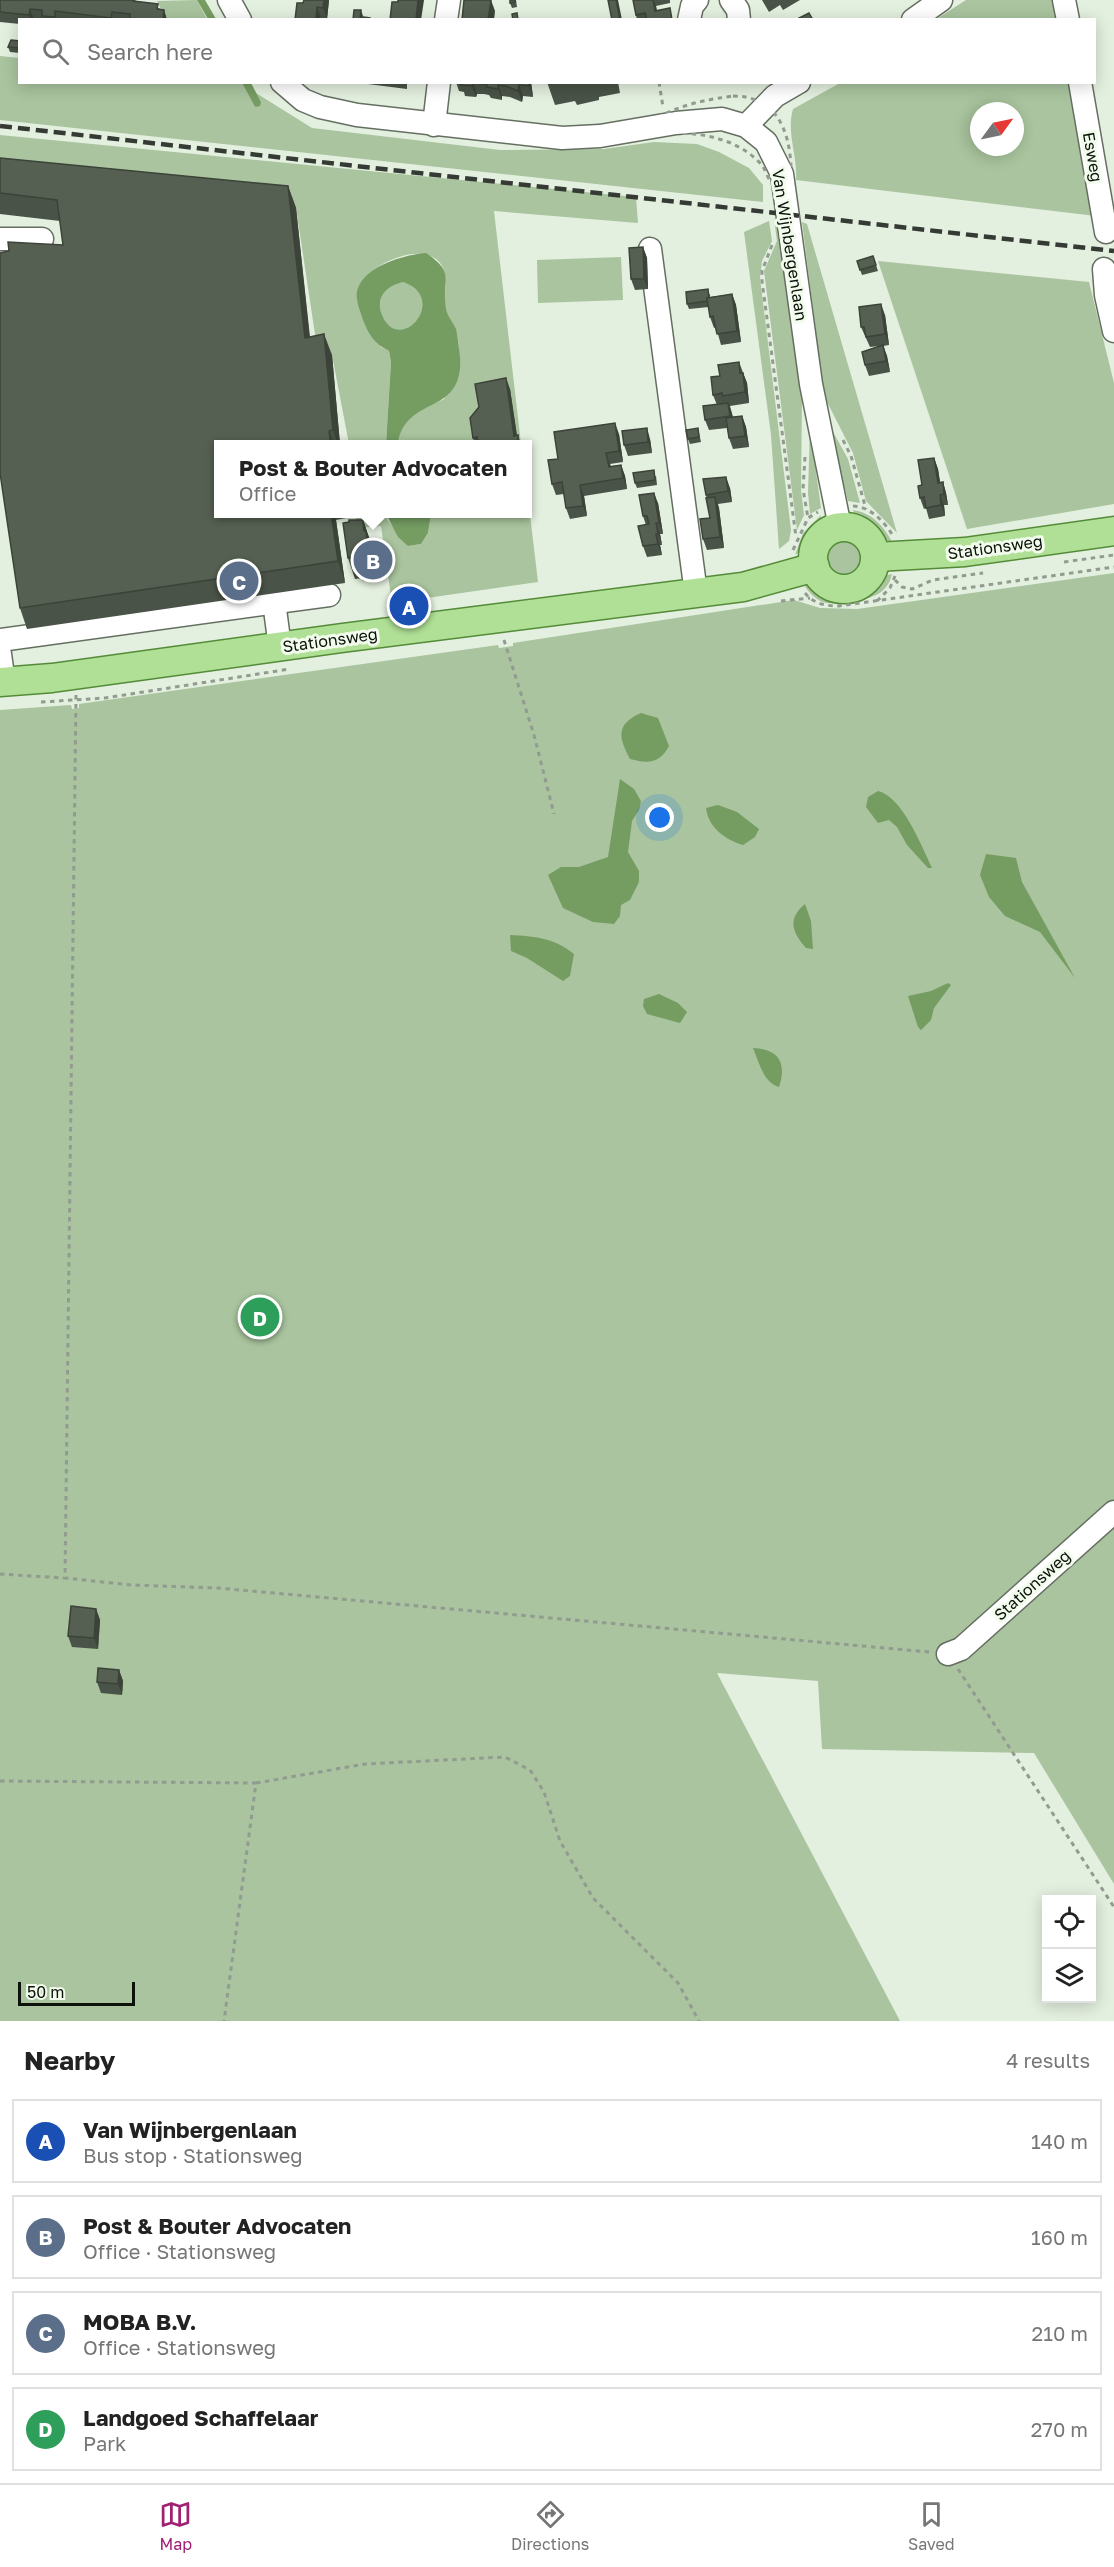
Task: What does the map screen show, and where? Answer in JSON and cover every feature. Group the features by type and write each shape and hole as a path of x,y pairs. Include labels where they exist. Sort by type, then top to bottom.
{"main road":[{"path":"840,527 849,527 864,534 870,540 876,557 870,576 854,587 835,588 819,576 804,560 818,541 831,529 840,527"},
{"name":"Stationsweg","path":"876,557 954,554 1114,531"},
{"name":"Stationsweg","path":"2,683 743,587 804,560"}],"street":[{"path":"229,0 239,18"},
{"path":"446,18 448,0"},
{"path":"689,18 692,6 697,0"},
{"path":"731,0 738,10 739,18"},
{"path":"916,18 941,0"},
{"path":"1064,0 1068,18"},
{"name":"Van Wijnbergenlaan","path":"284,84 303,100 320,107 357,116 570,138 600,136 701,120 722,119 746,126 766,142 782,174 811,384 840,527"},
{"path":"434,125 439,84"},
{"path":"746,126 775,96 795,84"},
{"name":"Esweg","path":"1080,84 1106,232"},
{"path":"0,239 42,239"},
{"path":"650,249 696,593"},
{"path":"1104,268 1106,295 1114,331"},
{"path":"0,640 329,595"},
{"path":"274,603 280,647"},
{"path":"0,654 2,683"},
{"name":"Stationsweg","path":"948,1654 961,1649 1114,1512"}],"path":[{"path":"659,84 664,112"},
{"path":"720,139 758,160 771,182 768,189"},
{"path":"774,241 762,271 762,281 797,538 804,560"},
{"path":"797,538 808,518"},
{"path":"1059,562 1114,555"},
{"path":"810,598 827,606 878,601 1114,567"},
{"path":"878,601 895,580 902,587 912,589 933,580 986,573"},
{"path":"504,640 534,735 554,814"},
{"path":"65,1578 75,675"},
{"path":"0,1574 131,1585 218,1588 948,1654 1114,1907"},
{"path":"0,1781 256,1783 377,1763 505,1758 530,1770 544,1792 560,1841 593,1898 678,1983 699,2021"},
{"path":"224,2021 256,1783"}],"shaded area":[{"path":"197,0 206,18 162,18 163,13 157,1"},
{"path":"197,0 205,0 215,18 207,18"},
{"path":"966,0 1054,0 1057,18 938,18"},
{"path":"0,56 18,58 18,84 243,84 255,107 261,102 256,93 312,128 500,150 604,149 654,142 697,144 719,152 749,168 763,185 763,202 0,120"},
{"path":"243,84 252,84 261,102 260,106 255,107"},
{"path":"838,84 1069,84 1096,216 796,180 791,127 793,109"},
{"path":"0,135 636,197 638,223 494,211 521,440 399,440 403,427 413,416 444,399 457,365 458,338 446,312 446,281 440,263 431,256 419,254 405,255 377,267 359,286 357,297 363,315 381,347 389,351 391,362 386,440 348,440 332,355 318,354 296,208 0,177"},
{"path":"774,219 776,220 802,394 801,490 804,515 797,530 764,271 777,241"},
{"path":"769,221 772,241 762,261 760,278 791,530 789,541 779,549 771,435 744,232"},
{"path":"802,222 807,224 897,533 866,501 853,453 824,396"},
{"path":"426,253 442,266 446,278 446,309 456,329 458,339 459,376 453,389 444,398 411,418 403,428 399,440 386,440 391,362 389,351 376,342 367,330 358,304 357,292 369,273 397,259","holes":["403,282 416,290 422,300 421,311 416,320 409,327 399,330 390,326 380,309 381,298 387,290"]},
{"path":"621,257 623,300 538,303 537,260"},
{"path":"878,261 1089,282 1114,383 1114,504 967,529"},
{"path":"403,282 416,290 422,300 421,311 416,320 409,327 399,330 390,327 382,316 380,304 387,290"},
{"path":"827,421 848,459 860,503 848,501"},
{"path":"810,428 821,508 810,514 808,493"},
{"path":"853,510 866,514 876,521 892,542 870,529"},
{"path":"821,515 812,538 795,555 803,533"},
{"path":"356,518 387,518 408,546 421,544 428,533 430,518 530,518 538,582 392,603 381,526 357,528"},
{"path":"388,518 430,518 428,533 421,544 408,546 398,537"},
{"path":"845,541 857,546 862,558 857,570 845,575 833,570 828,558 833,546"},
{"path":"1114,573 1114,1884 1034,1753 822,1749 818,1681 717,1673 900,2021 0,2021 0,710 71,705 72,709 79,708 79,704 498,645 499,648 513,646 513,643 794,600 820,608 857,609"},
{"path":"892,574 886,587 876,595 838,603 826,603 819,600 804,585 838,596 852,597 864,593 882,577"},
{"path":"641,713 658,718 669,746 662,756 648,762 630,759 622,738 623,727"},
{"path":"620,779 634,789 641,801 639,810 632,821 628,852 639,871 639,882 630,900 621,905 620,916 614,924 593,922 563,908 548,875 561,867 579,867 608,857"},
{"path":"878,791 887,795 903,812 932,868 928,868 907,845 897,827 889,820 878,823 866,807 868,797"},
{"path":"718,805 737,812 759,829 755,837 743,845 718,832 707,815 706,808"},
{"path":"986,854 1016,858 1022,882 1075,978 1040,932 1005,916 989,897 980,875"},
{"path":"805,904 811,921 813,949 806,948 797,936 794,926 796,915"},
{"path":"510,935 544,939 567,949 574,954 570,976 563,981 527,958 511,951"},
{"path":"948,983 951,985 934,1008 931,1020 921,1030 908,996 931,991"},
{"path":"659,994 678,1003 687,1012 680,1023 647,1014 643,1006 644,999"},
{"path":"753,1048 769,1051 779,1059 782,1071 779,1087 765,1076"}],"building":[{"path":"0,0 133,0 158,4 157,9 164,10 163,18 130,18 130,14 112,12 111,18 55,11 55,17 42,16 42,10 30,9 29,15 0,12"},
{"path":"304,0 324,0 323,8 317,7 316,18 295,18 297,3 303,3"},
{"path":"398,0 418,0 416,18 390,18 392,2 398,2"},
{"path":"464,0 491,0 488,18 462,18"},
{"path":"608,0 616,0 620,18 612,18"},
{"path":"633,0 653,0 655,11 670,8 672,18 646,18 645,13 636,15"},
{"path":"354,10 361,10 360,18 353,18"},
{"path":"517,13 518,18 513,18 512,14"},
{"path":"809,13 812,18 799,18"},
{"path":"11,40 18,41 18,48 8,47"},
{"path":"487,84 529,84 529,86 519,85 518,91 506,86 498,85 498,89 487,87"},
{"path":"0,158 288,186 305,338 324,334 333,430 329,431 330,440 214,440 214,518 332,518 338,561 20,608 0,473 0,253 9,251 8,242 63,245 57,200 0,193"},
{"path":"643,247 644,279 631,279 629,248"},
{"path":"873,256 876,265 860,270 857,261"},
{"path":"708,289 708,301 687,304 686,292"},
{"path":"732,294 737,331 717,334 713,316 710,317 707,298"},
{"path":"881,304 885,334 866,337 864,327 861,327 859,307"},
{"path":"883,345 886,361 865,365 862,352"},
{"path":"739,362 745,392 723,396 722,393 713,395 711,377 720,376 718,365"},
{"path":"506,378 514,436 518,435 518,440 477,440 477,437 473,438 470,418 479,407 475,384"},
{"path":"728,403 730,416 705,420 703,406"},
{"path":"742,416 745,436 729,438 726,418"},
{"path":"615,423 619,451 606,453 609,467 621,465 623,478 580,485 583,506 566,508 562,482 552,484 548,460 558,459 554,432"},
{"path":"647,428 648,442 624,445 622,431"},
{"path":"698,428 699,437 688,439 686,430"},
{"path":"934,458 938,483 943,482 944,494 940,495 941,505 926,508 924,497 920,498 918,486 922,485 918,460"},
{"path":"654,470 655,480 635,483 633,473"},
{"path":"726,477 728,491 706,495 703,479"},
{"path":"654,493 659,523 656,523 658,544 643,546 638,526 649,524 647,516 643,516 639,495"},
{"path":"715,497 720,537 703,539 700,519 710,518 706,498"},
{"path":"349,520 363,520 368,555 355,559 354,557 348,558 343,523"},
{"path":"71,1606 96,1609 94,1638 68,1636"},
{"path":"98,1668 119,1670 118,1684 97,1682"}],"railway":[{"path":"0,126 1114,251"}],"place":[{"name":"Post & Bouter Advocaten","path":"373,560"},
{"name":"MOBA B.V.","path":"239,581"},
{"name":"Van Wijnbergenlaan","path":"409,606"},
{"name":"Landgoed Schaffelaar","path":"260,1317"}]}
